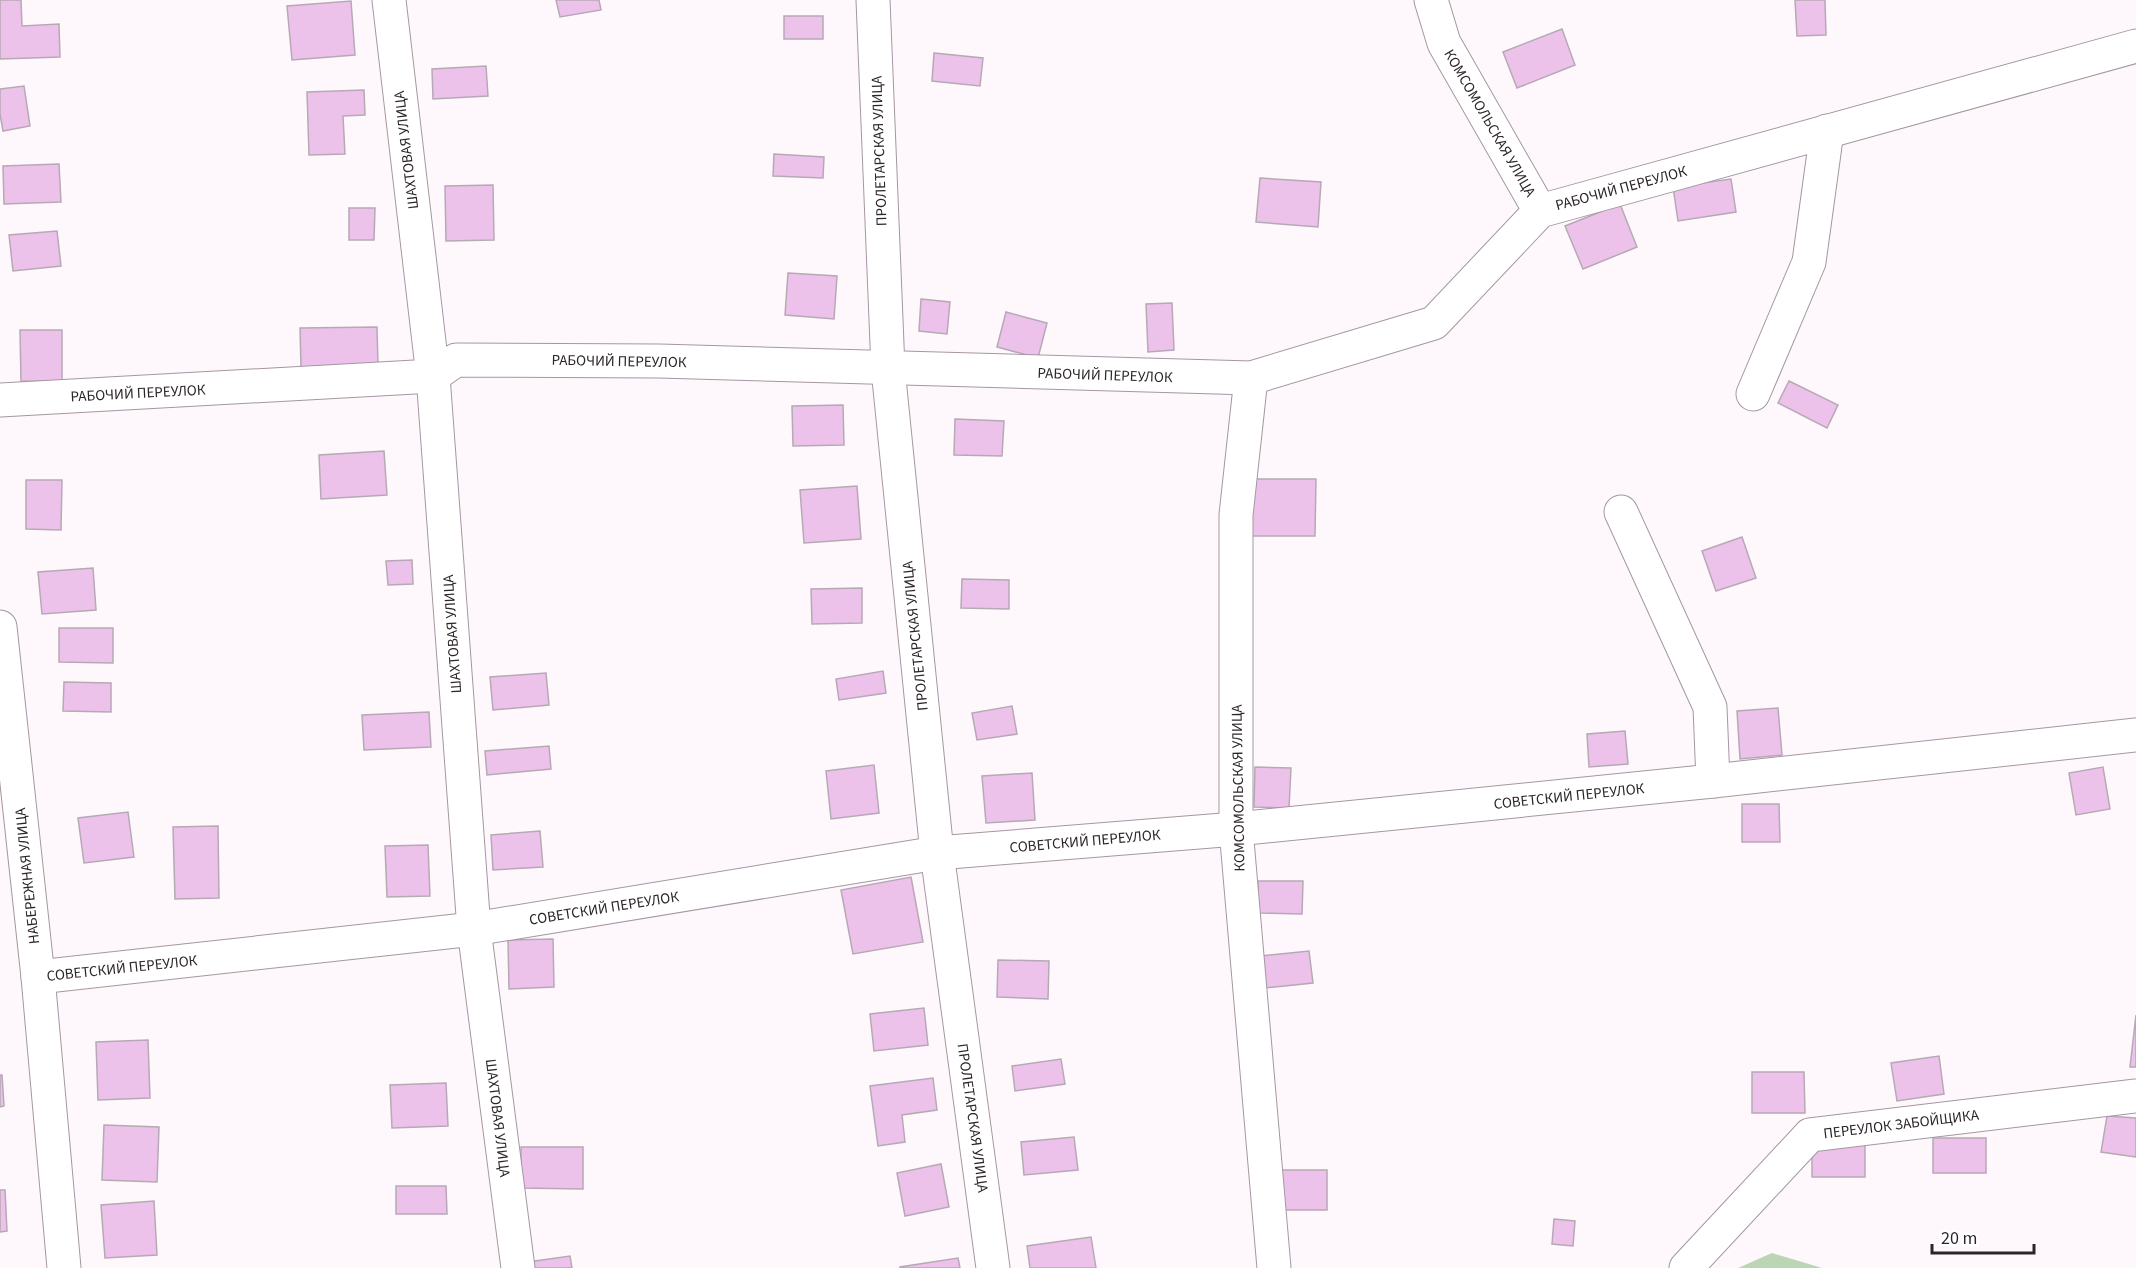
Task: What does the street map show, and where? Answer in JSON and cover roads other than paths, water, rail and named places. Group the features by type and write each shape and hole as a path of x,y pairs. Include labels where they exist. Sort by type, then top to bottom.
{"street":[{"name":"ШАХТОВАЯ УЛИЦА","path":"389,0 433,376 474,929 518,1268"},
{"name":"ПРОЛЕТАРСКАЯ УЛИЦА","path":"873,0 888,369 938,853 993,1268"},
{"name":"КОМСОМОЛЬСКАЯ УЛИЦА","path":"1431,0 1444,43 1540,211"},
{"name":"РАБОЧИЙ ПЕРЕУЛОК","path":"0,400 433,376 456,360 659,361 1251,378 1434,322 1540,211 2136,46"},
{"path":"1753,394 1809,262 1827,131"},
{"name":"КОМСОМОЛЬСКАЯ УЛИЦА","path":"1251,378 1236,515 1236,829 1274,1268"},
{"path":"1621,512 1710,707 1713,781"},
{"name":"НАБЕРЕЖНАЯ УЛИЦА","path":"0,627 38,977 64,1268"},
{"name":"СОВЕТСКИЙ ПЕРЕУЛОК","path":"38,977 474,929 938,853 1236,829 1713,781 2136,735"},
{"name":"ПЕРЕУЛОК ЗАБОЙЩИКА","path":"1686,1268 1810,1135 2136,1096"}]}
